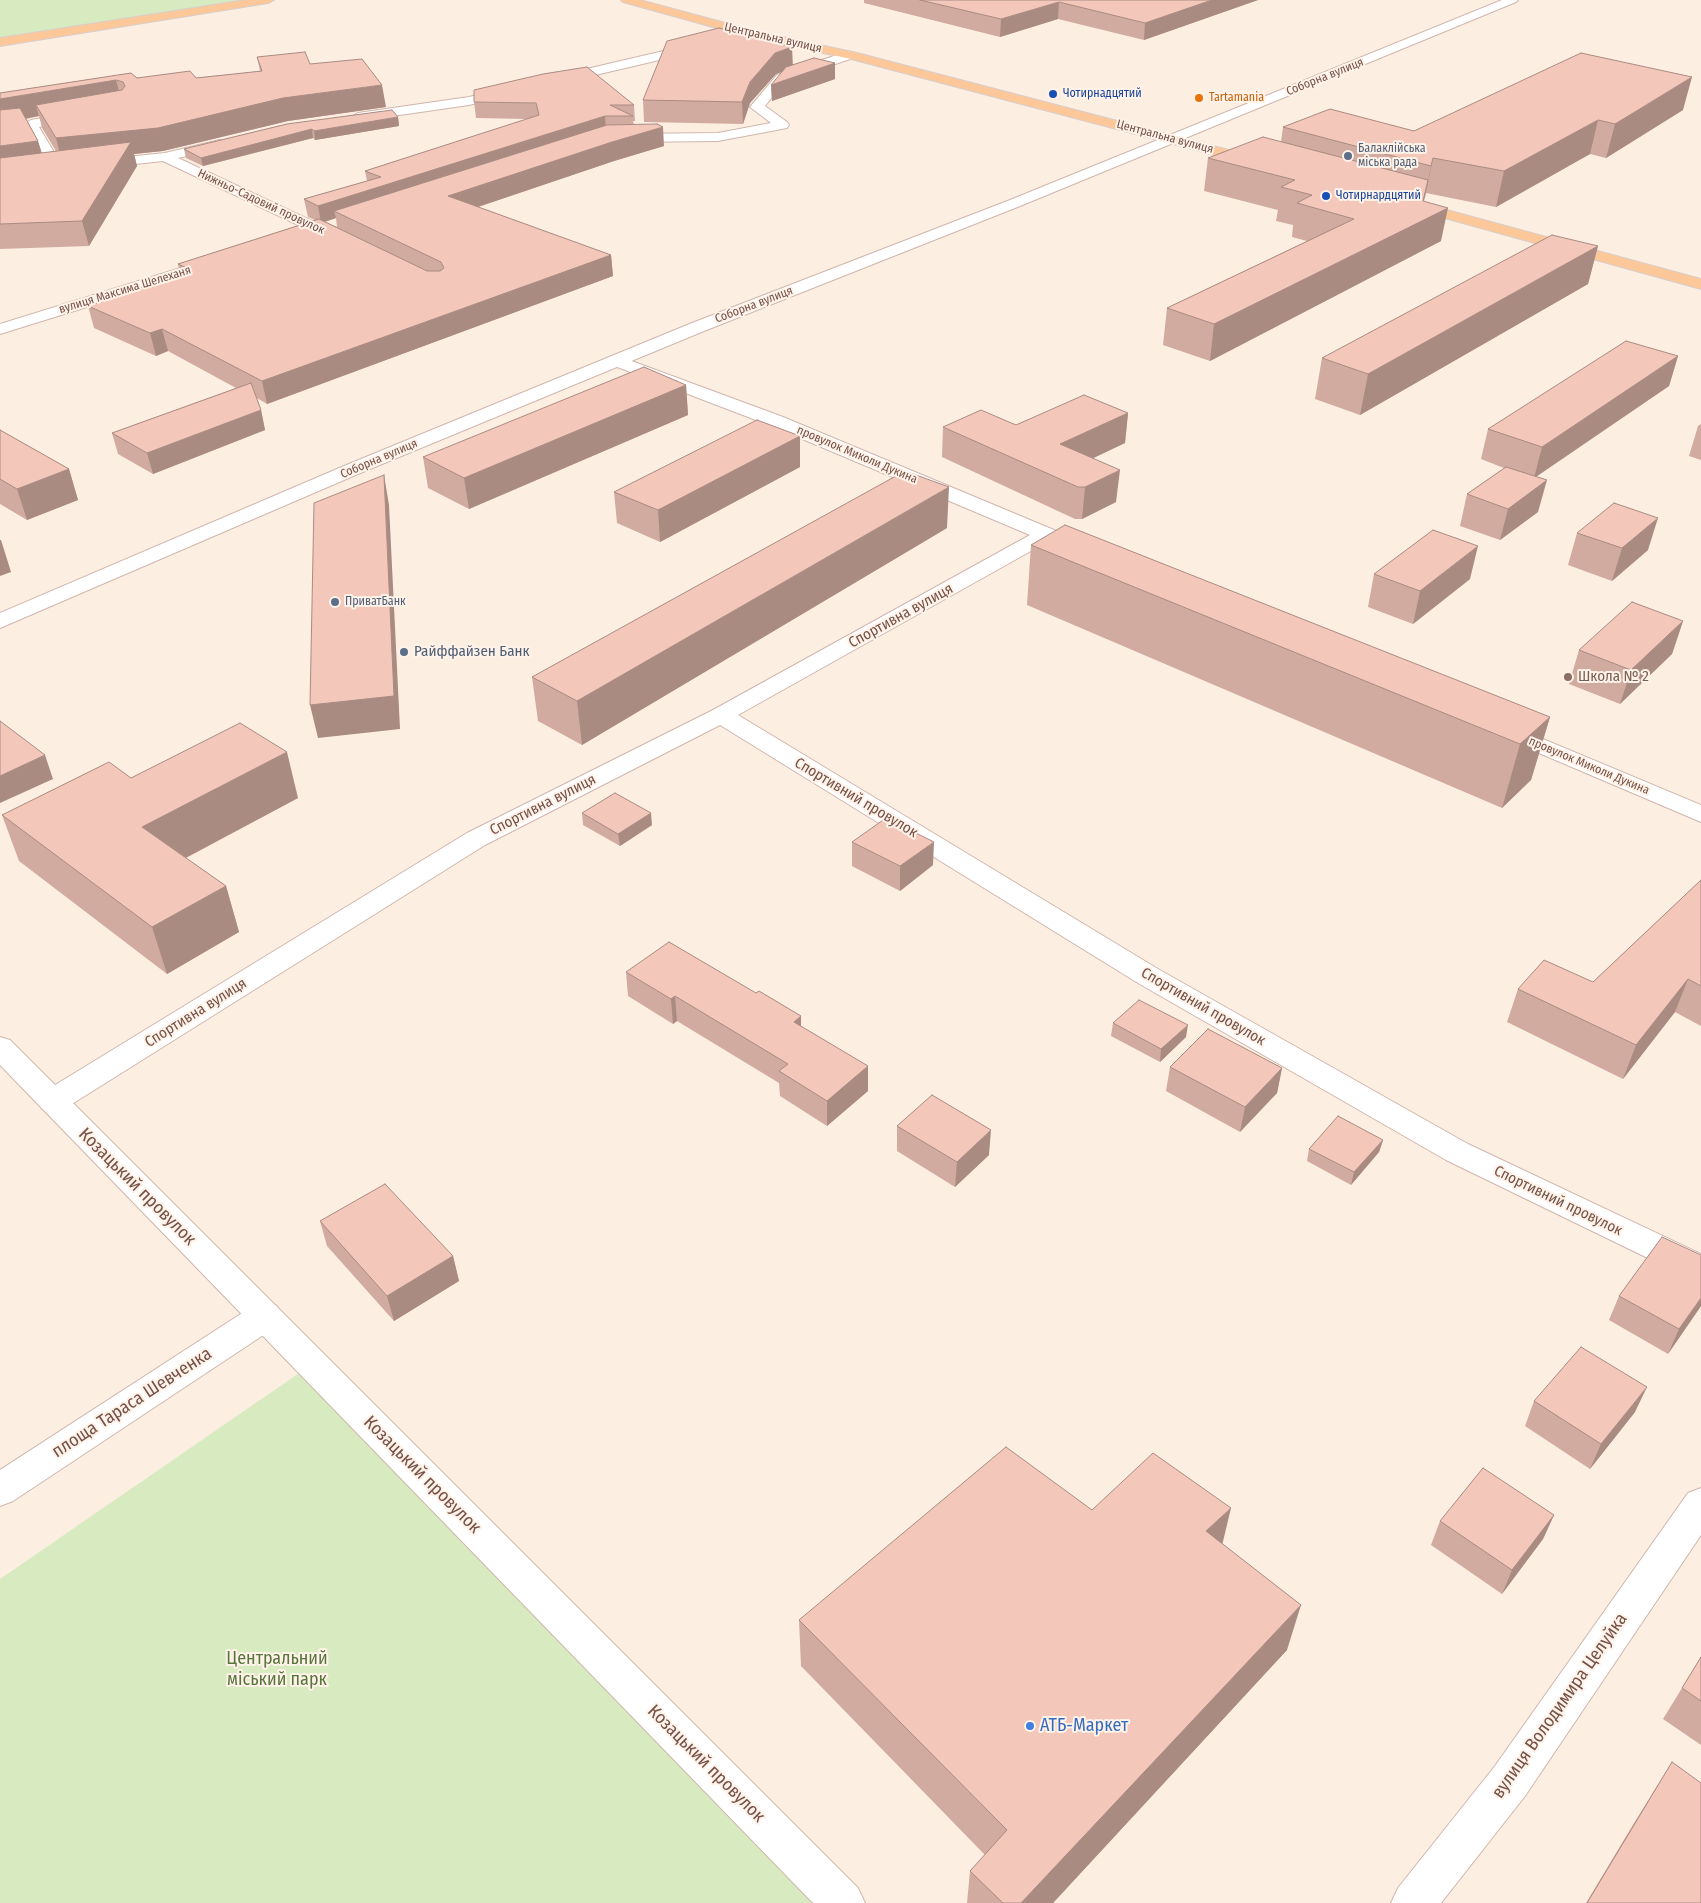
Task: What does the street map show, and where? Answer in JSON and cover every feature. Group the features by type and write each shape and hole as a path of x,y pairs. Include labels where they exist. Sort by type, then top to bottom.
{"main road":[{"path":"0,42 268,0"},
{"name":"Центральна вулиця","path":"627,0 753,34 849,55 1268,165"},
{"path":"1400,201 1701,284"}],"street":[{"name":"Соборна вулиця","path":"0,622 351,470 618,362 698,327 1016,203 1170,138 1512,0"},
{"path":"544,83 753,34"},
{"path":"616,138 718,137 782,125 757,106 781,78 849,55"},
{"path":"345,119 469,101 525,88"},
{"path":"16,126 95,113"},
{"path":"31,124 57,169"},
{"path":"86,166 165,157 232,141"},
{"name":"Нижньо-Садовий провулок","path":"165,157 354,246"},
{"path":"302,236 339,224"},
{"name":"вулиця Максима Шелеханя","path":"0,329 227,258"},
{"name":"провулок Миколи Дукина","path":"618,362 776,421 1102,558"},
{"name":"Спортивна вулиця","path":"53,1101 476,839 721,716 1047,534"},
{"name":"Спортивний провулок","path":"721,716 1148,976 1457,1152 1701,1269"},
{"name":"провулок Миколи Дукина","path":"1492,725 1701,814"},
{"name":"Козацький провулок","path":"0,1048 843,1903"},
{"name":"площа Тараса Шевченка","path":"0,1490 265,1316"},
{"name":"вулиця Володимира Целуйка","path":"1413,1903 1510,1782 1701,1504"}],"green space":[{"path":"0,0 253,0 0,39"},
{"name":"Центральний міський парк","path":"308,1367 827,1903 0,1903 0,1579"}],"building":[{"path":"920,0 1212,0 1145,23 1059,2 1001,19"},
{"path":"719,28 792,47 775,53 750,82 742,102 643,100 667,41"},
{"path":"305,52 310,64 362,59 382,85 283,98 158,128 56,138 36,105 122,90 125,86 123,82 116,80 0,99 0,93 131,73 137,78 190,71 196,78 262,71 257,57"},
{"path":"1581,53 1692,77 1615,124 1598,120 1504,171 1433,158 1431,166 1283,127 1330,109 1414,131"},
{"path":"814,58 835,63 771,85 786,67"},
{"path":"587,67 634,105 610,105 633,116 605,116 318,206 304,199 381,177 365,171 539,115 536,103 474,102 474,90 543,74"},
{"path":"20,108 38,141 0,146 0,110"},
{"path":"392,110 398,117 314,131 312,129 201,158 184,149 287,124"},
{"path":"657,124 663,127 448,196 611,255 262,381 162,329 150,333 88,306 191,270 178,264 319,219 427,271 440,271 444,268 441,262 334,211 607,125"},
{"path":"1263,137 1428,180 1423,201 1448,208 1214,324 1167,308 1354,219 1297,203 1312,195 1281,187 1295,180 1208,158"},
{"path":"131,142 82,221 0,224 0,158"},
{"path":"1552,235 1598,246 1368,374 1322,358"},
{"path":"1626,341 1678,356 1542,447 1488,429"},
{"path":"644,367 686,385 464,478 423,457"},
{"path":"251,383 261,410 147,453 112,433"},
{"path":"1084,395 1128,413 1060,444 1120,470 1085,487 1078,487 943,427 981,410 1016,425"},
{"path":"757,420 800,436 658,510 614,492"},
{"path":"0,430 69,469 17,489 0,479"},
{"path":"1506,467 1547,480 1508,509 1467,494"},
{"path":"905,471 949,487 577,701 532,677"},
{"path":"384,475 394,696 310,705 314,503"},
{"path":"1614,503 1658,518 1622,548 1577,533"},
{"path":"1065,525 1550,717 1520,744 1031,545"},
{"path":"1433,530 1478,546 1420,591 1374,574"},
{"path":"1632,602 1683,621 1631,670 1579,650"},
{"path":"0,721 45,755 0,776"},
{"path":"240,723 287,752 142,827 226,886 152,927 2,815 109,762 131,778"},
{"path":"615,793 651,813 618,834 582,813"},
{"path":"886,818 934,842 900,866 852,842"},
{"path":"1701,880 1701,986 1688,979 1636,1045 1518,989 1544,960 1593,982"},
{"path":"669,942 756,993 759,991 801,1016 794,1022 868,1066 827,1101 779,1071 788,1064 675,996 671,999 626,972"},
{"path":"1139,1000 1188,1025 1161,1049 1113,1023"},
{"path":"1208,1029 1282,1068 1245,1107 1170,1067"},
{"path":"932,1095 991,1130 957,1162 897,1126"},
{"path":"1338,1116 1383,1140 1354,1172 1309,1149"},
{"path":"385,1184 453,1256 387,1296 320,1221"},
{"path":"1662,1237 1701,1255 1701,1298 1679,1329 1619,1296"},
{"path":"1581,1347 1647,1387 1601,1444 1534,1401"},
{"path":"1006,1447 1092,1510 1153,1453 1231,1508 1206,1531 1301,1605 1021,1903 1003,1903 970,1871 1007,1830 799,1620"},
{"path":"1483,1468 1554,1515 1512,1570 1440,1521"},
{"path":"1701,1657 1701,1701 1682,1688"},
{"path":"1672,1762 1701,1783 1701,1903 1587,1903"}],"place":[{"name":"Чотирнадцятий","path":"1053,94"},
{"name":"Tartamania","path":"1199,98"},
{"name":"Балаклійська міська рада","path":"1348,156"},
{"name":"Чотирнардцятий","path":"1326,196"},
{"name":"ПриватБанк","path":"335,602"},
{"name":"Райффайзен Банк","path":"404,652"},
{"name":"Школа № 2","path":"1568,677"},
{"name":"АТБ-Маркет","path":"1030,1726"}]}
